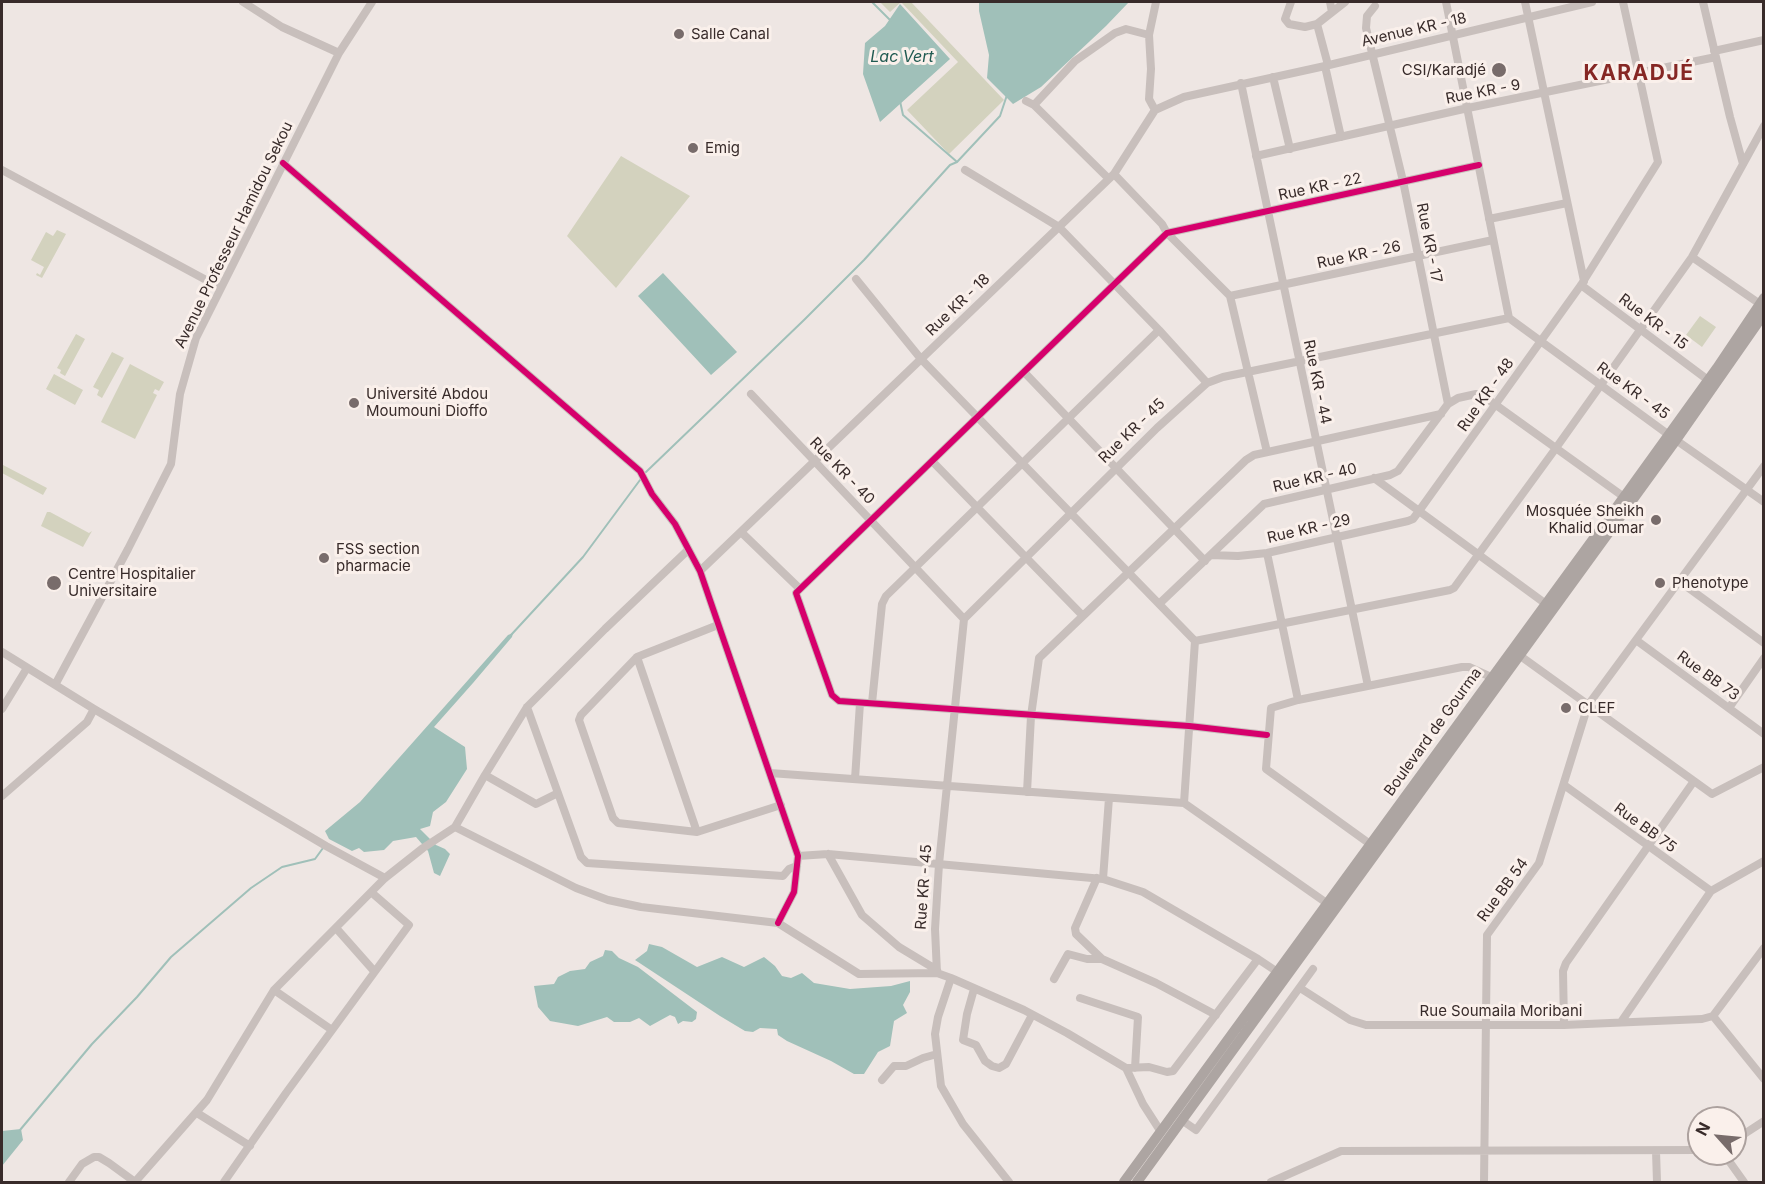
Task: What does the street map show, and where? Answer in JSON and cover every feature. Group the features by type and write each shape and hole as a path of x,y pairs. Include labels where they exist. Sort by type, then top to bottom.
{"highway":[{"name":"Boulevard de Gourma","path":"1137,1182 1165,1136 1370,844 1624,497 1672,438 1708,380 1762,305"},
{"name":"Boulevard de Gourma","path":"1124,1182 1165,1136 1183,1121 1519,655 1672,438 1762,305"}],"street":[{"path":"243,2 282,27 339,52"},
{"name":"Avenue Professeur Hamidou Sekou","path":"55,685 171,464 177,412 194,344 339,52 372,2"},
{"path":"1155,2 1149,35 1151,69 1149,99 1155,111 1184,98 1241,83"},
{"path":"1291,2 1285,19 1289,24 1305,27 1317,24 1345,2"},
{"path":"1330,2 1332,12"},
{"path":"1446,2 1509,318"},
{"path":"1525,2 1582,283"},
{"name":"Avenue KR - 18","path":"1241,83 1326,66 1592,2"},
{"name":"Rue KR - 48","path":"1411,520 1582,283 1658,162 1623,2"},
{"path":"1703,2 1743,164"},
{"name":"Rue KR - 17","path":"1375,6 1366,21 1372,54 1403,181 1448,404"},
{"path":"1317,24 1341,137"},
{"path":"1149,35 1126,29 1115,33 1075,61 1030,103 1162,224 1167,233 1230,296 1267,452"},
{"name":"Rue KR - 9","path":"1256,156 1467,108 1639,74 1764,40"},
{"path":"1273,77 1290,149"},
{"name":"Rue KR - 44","path":"1241,83 1368,686"},
{"name":"Rue KR - 18","path":"700,571 1111,176 1150,115 1155,111"},
{"path":"1195,641 1450,590 1457,585 1692,257 1764,126"},
{"path":"284,163 640,471 652,494 675,524 700,571 798,856 794,892 778,923"},
{"name":"Rue KR - 22","path":"1167,233 1479,165"},
{"path":"2,170 221,288"},
{"path":"965,170 1059,227 1207,383"},
{"path":"1489,219 1567,203"},
{"path":"1167,233 796,593 832,695 839,701 1189,726 1267,735"},
{"name":"Rue KR - 26","path":"1230,296 1493,240"},
{"path":"1692,257 1762,305"},
{"path":"856,279 921,359 1195,641 1184,803"},
{"name":"Rue KR - 15","path":"1582,283 1708,380"},
{"name":"Rue KR - 45","path":"936,971 935,921 939,864 964,619 1117,467 1207,383 1215,379 1509,318 1672,438 1764,501"},
{"path":"872,703 882,604 886,596 1159,330"},
{"path":"1024,372 1174,528 1208,558"},
{"name":"Rue KR - 40","path":"751,394 964,619"},
{"path":"1448,404 1458,398 1479,394 1624,497"},
{"name":"Rue KR - 40","path":"1159,604 1264,504 1390,475 1398,471 1448,404"},
{"path":"1027,792 1031,716 1038,660 1246,459 1267,452 1441,414"},
{"path":"932,461 1083,616"},
{"name":"Rue BB 54","path":"1484,1182 1487,935 1537,868 1588,705 1764,466"},
{"path":"1374,478 1546,604"},
{"name":"Rue KR - 29","path":"1208,558 1267,553 1411,520"},
{"path":"741,532 800,589"},
{"path":"69,1182 82,1164 94,1157 99,1157 135,1182 197,1113 274,990 385,878 423,848 455,827 527,707 688,550"},
{"path":"1267,553 1298,700"},
{"path":"1679,581 1764,643"},
{"path":"718,625 636,657 579,717 613,818 618,823 697,832 781,805"},
{"name":"Rue BB 73","path":"1636,640 1764,734"},
{"path":"2,652 322,844 385,878"},
{"path":"1519,655 1712,794 1764,767"},
{"path":"636,657 697,832"},
{"path":"1729,708 1764,658"},
{"path":"1370,844 1266,769 1271,708 1298,700 1462,667 1469,667 1491,677"},
{"path":"2,709 27,668"},
{"path":"855,779 860,703"},
{"path":"527,707 581,857 587,863 783,876 789,869 797,866"},
{"path":"2,796 87,722 94,709"},
{"path":"770,773 1184,803 1328,904"},
{"path":"485,775 536,804 558,793"},
{"path":"1564,1025 1563,971 1566,963 1694,781"},
{"name":"Rue BB 75","path":"1564,785 1711,891"},
{"path":"1109,798 1100,878 1074,930 1102,959 1156,983 1216,1015"},
{"path":"455,827 576,888 608,900 642,907 778,923 859,974 936,971"},
{"path":"798,856 828,854 1100,878 1143,892 1279,973"},
{"path":"828,854 862,915 899,947 936,971 1032,1015 1131,1068 1149,1067 1171,1072 1258,959"},
{"path":"1621,1022 1711,891 1764,861"},
{"path":"224,1182 409,925 371,892"},
{"path":"336,928 374,971"},
{"path":"1764,948 1713,1016 1764,1079"},
{"path":"1054,979 1069,954 1087,959 1102,959"},
{"path":"1183,1121 1196,1130 1313,969"},
{"path":"951,978 935,1034 941,1086 977,1143 1008,1182"},
{"name":"Rue Soumaila Moribani","path":"1300,988 1350,1020 1366,1024 1564,1025 1702,1019 1713,1016"},
{"path":"974,989 963,1040 977,1046 985,1061 992,1066 999,1068 1006,1064 1032,1015"},
{"path":"274,990 332,1030"},
{"path":"1080,998 1138,1017 1131,1068 1143,1104 1165,1136"},
{"path":"882,1080 894,1066 906,1066 937,1054"},
{"path":"197,1113 250,1146"},
{"path":"1747,1132 1764,1121"},
{"path":"1271,1182 1341,1151 1687,1150"},
{"path":"1656,1151 1657,1182"},
{"path":"1733,1166 1744,1182"}],"green space":[{"path":"880,2 901,2 890,12"},
{"path":"901,2 911,2 1004,100 949,154 907,110 958,62"},
{"path":"621,156 690,196 616,288 567,236"},
{"path":"57,230 66,234 42,278 36,275 37,273 40,275 44,267 31,260 46,232 53,236"},
{"path":"1700,316 1716,327 1702,347 1686,335"},
{"path":"76,334 85,339 65,376 57,368"},
{"path":"112,352 124,358 102,398 97,395 99,390 93,387"},
{"path":"130,364 164,382 159,391 155,389 153,393 157,395 135,439 101,422"},
{"path":"54,374 83,390 75,405 46,389"},
{"path":"3,465 47,488 43,495 2,473"},
{"path":"47,512 89,533 92,531 83,547 41,526"}],"water":[{"path":"979,2 1129,2 1041,87 1013,104 987,78 989,55"},
{"name":"Lac Vert","path":"900,4 950,59 880,122 863,74 865,43 885,26"},
{"path":"663,273 737,352 711,375 638,296"},
{"path":"513,633 512,637 434,727 465,747 467,769 446,802 433,812 430,826 420,829 436,845 450,854 440,876 434,873 428,851 416,837 393,841 384,850 364,852 359,848 352,851 329,839 325,831 360,802 508,635"},
{"path":"649,944 662,947 697,967 722,957 744,967 764,957 782,976 791,978 802,973 814,983 850,989 891,986 910,981 910,992 903,1005 907,1013 894,1021 890,1046 878,1052 864,1074 854,1074 787,1041 778,1035 777,1029 760,1028 753,1032 745,1031 720,1016 635,960 647,951"},
{"path":"605,950 612,951 619,958 638,967 697,1012 696,1019 692,1022 683,1021 678,1024 675,1017 670,1015 650,1026 639,1018 630,1022 614,1022 607,1017 578,1026 550,1021 538,1007 534,986 554,984 558,977 570,971 585,969 590,962 603,956"},
{"path":"21,1129 23,1140 2,1166 2,1131"}],"waterway":[{"path":"872,2 891,21"},
{"path":"646,472 864,260 950,165 957,162 1000,116 1007,95"},
{"path":"900,101 903,115 956,161"},
{"path":"511,635 583,557 640,480"},
{"path":"20,1130 92,1044 171,957 251,888 282,867 315,859 323,848"}],"cycle path":[{"path":"283,163 640,471 652,494 675,524 700,571 798,856 794,892 778,923"},
{"path":"1267,735 1189,726 839,701 832,695 796,593 1167,233 1479,165"}],"place":[{"name":"Salle Canal","path":"679,34"},
{"name":"CSI/Karadjé","path":"1499,70"},
{"name":"Emig","path":"693,148"},
{"name":"Université Abdou Moumouni Dioffo","path":"354,403"},
{"name":"Mosquée Sheikh Khalid Oumar","path":"1656,520"},
{"name":"FSS section pharmacie","path":"324,558"},
{"name":"Centre Hospitalier Universitaire","path":"54,583"},
{"name":"Phenotype","path":"1660,583"},
{"name":"CLEF","path":"1566,708"}],"district":[{"name":"KARADJÉ","path":"1639,74"}]}
